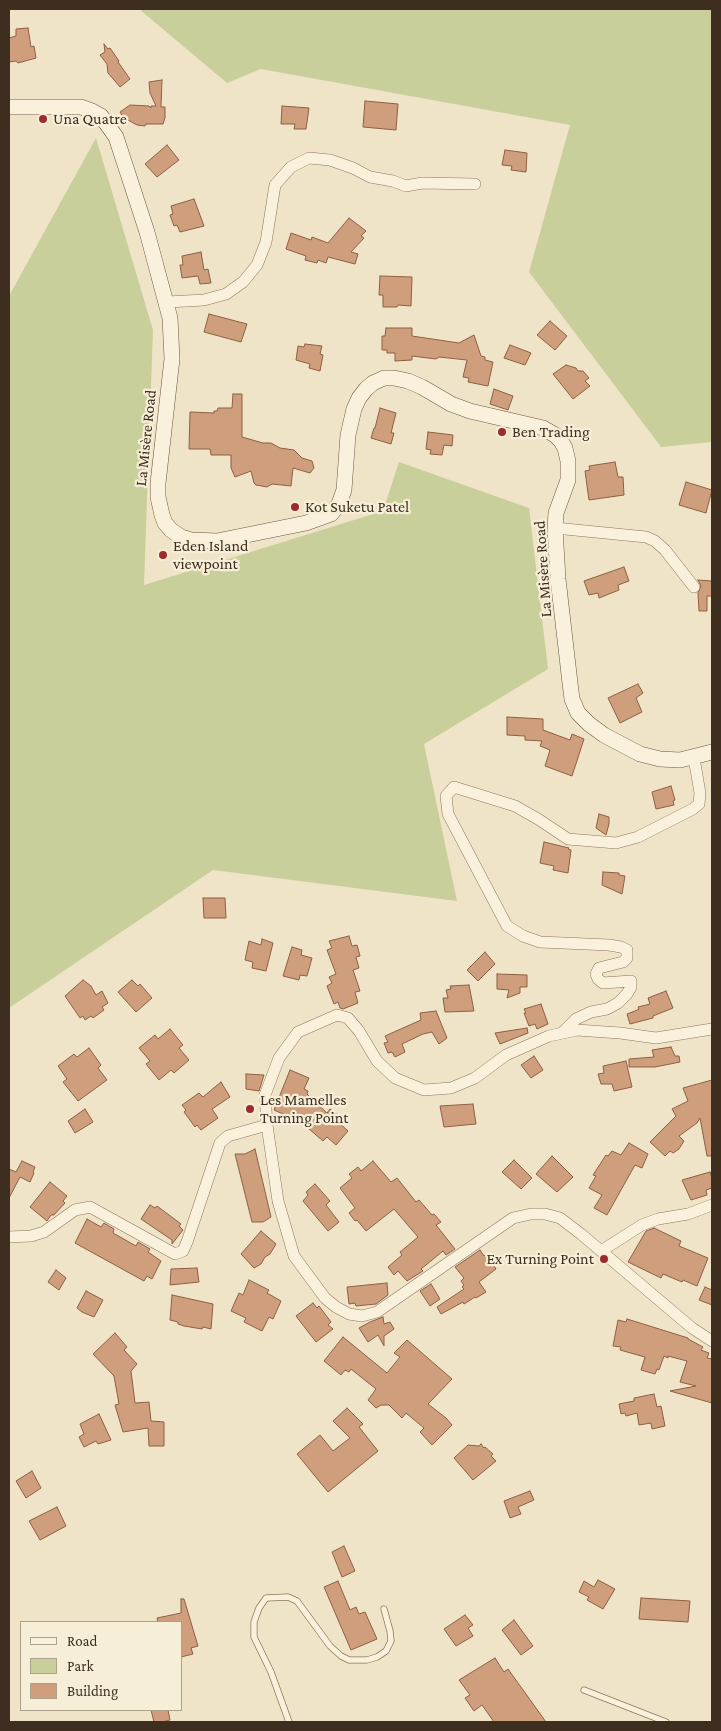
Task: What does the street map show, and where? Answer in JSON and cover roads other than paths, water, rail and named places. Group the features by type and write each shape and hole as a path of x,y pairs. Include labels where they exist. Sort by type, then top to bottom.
{"main road":[{"name":"La Misère Road","path":"9,107 81,107 101,116 116,137 147,232 166,302 172,336 172,359 158,483 158,496 165,522 171,530 182,537 208,542 227,540 306,523 331,514 339,504 344,490 348,435 354,409 359,398 373,383 384,378 394,378 422,386 451,404 470,411 543,428 555,435 565,448 568,461 568,480 556,513 555,528 558,579 570,683 572,699 578,713 589,724 604,734 640,754 660,759 680,760 712,752"}],"street":[{"path":"166,302 204,300 226,294 243,282 257,265 266,242 276,185 291,167 309,158 330,160 353,168 370,177 393,181 406,186 422,183 475,184"},
{"path":"555,528 646,537 655,541 665,550 694,587"},
{"path":"562,1033 576,1020 591,1012 607,1009 618,1003 627,994 631,987 630,981 604,983 598,979 596,974 600,968 623,962 627,958 627,950 609,945 540,942 523,936 507,926 448,814 446,796 454,787 515,806 538,818 568,839 616,843 638,836 699,804 700,794 694,758"},
{"path":"712,1029 656,1038 577,1030 562,1033 549,1036 506,1055 475,1078 451,1088 424,1090 395,1078 377,1061 348,1018 337,1015 298,1032 279,1058 265,1095 267,1124 278,1201 294,1256 336,1308 349,1314 362,1316 377,1312 513,1218 531,1214 544,1214 560,1218 692,1328 712,1342"},
{"path":"9,1237 31,1236 44,1232 75,1210 90,1207 175,1254 183,1250 187,1242 220,1143 228,1136 267,1124"},
{"path":"601,1252 642,1225 658,1219 688,1214 712,1205"}],"lane":[{"path":"289,1722 271,1672 254,1637 254,1622 259,1608 266,1598 288,1597 297,1601 330,1646 341,1656 349,1660 367,1660 377,1657 386,1651 391,1641 384,1609"},
{"path":"584,1690 666,1722"}],"place":[{"name":"Una Quatre","path":"43,119"},
{"name":"Ben Trading","path":"502,432"},
{"name":"Kot Suketu Patel","path":"295,507"},
{"name":"Eden Island viewpoint","path":"163,555"},
{"name":"Les Mamelles Turning Point","path":"250,1109"},
{"name":"Ex Turning Point","path":"604,1259"}]}
